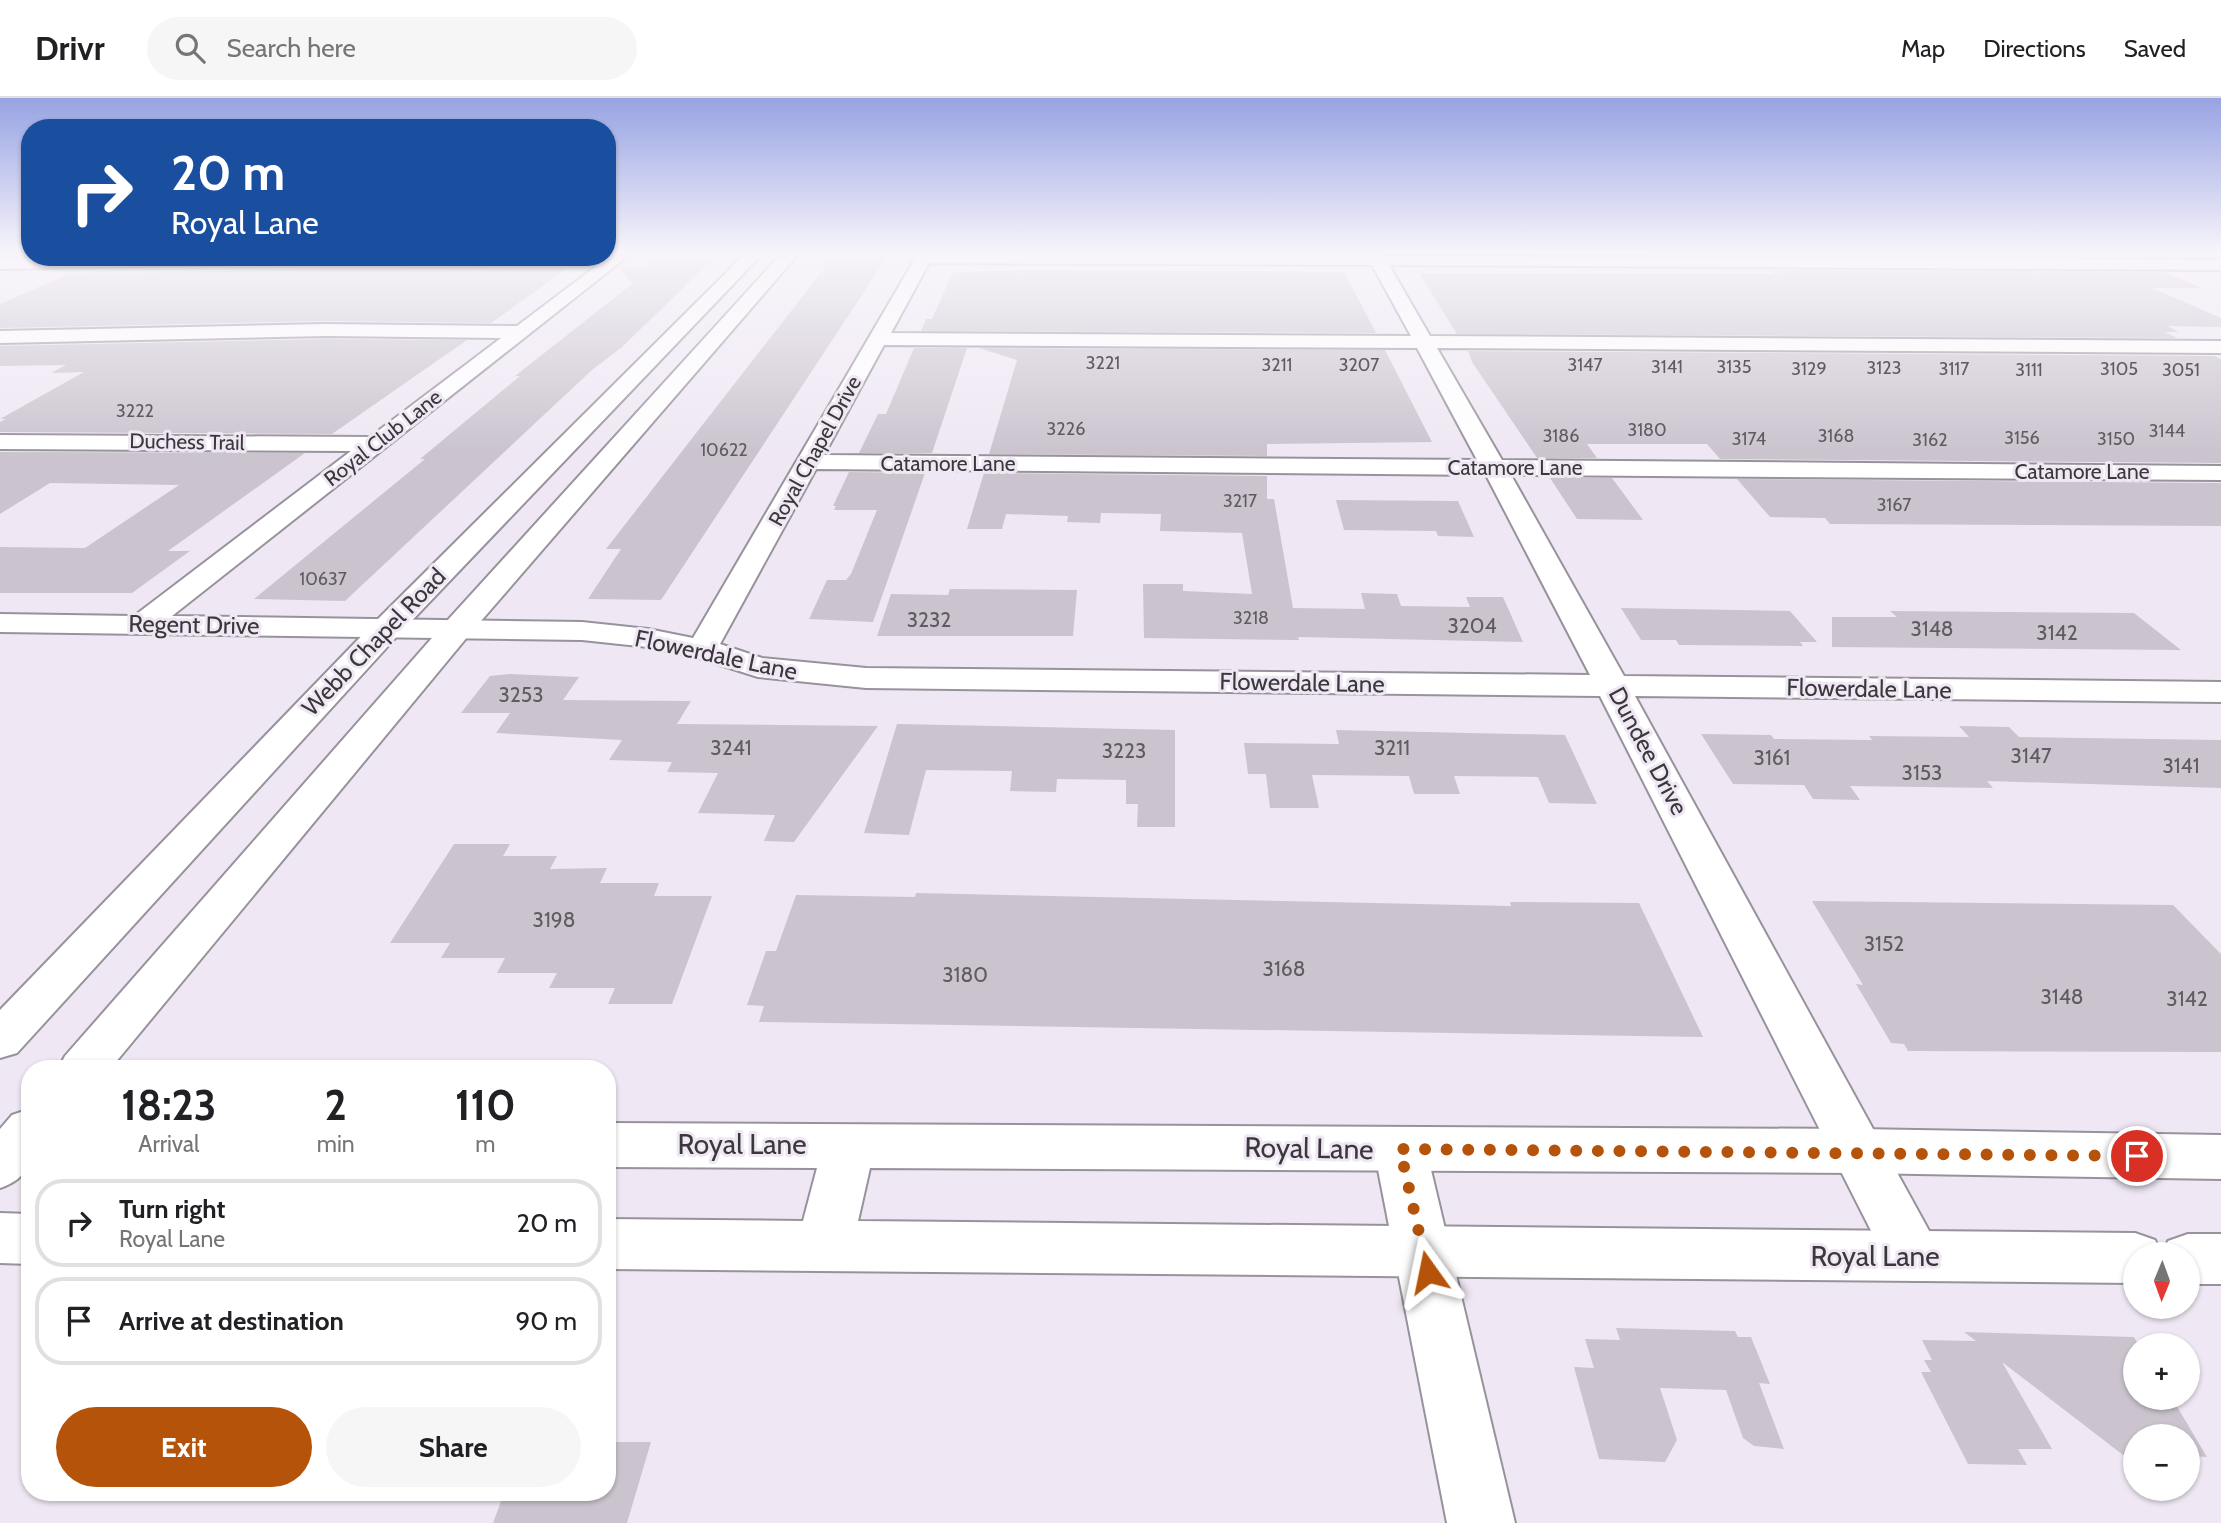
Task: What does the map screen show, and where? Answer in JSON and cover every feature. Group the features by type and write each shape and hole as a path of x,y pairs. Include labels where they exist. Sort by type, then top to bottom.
{"street":[{"name":"Royal Club Lane","path":"142,624 537,318"},
{"name":"Webb Chapel Road","path":"0,1040 388,626 691,318"},
{"name":"Webb Chapel Road","path":"90,1060 457,629 733,318"},
{"name":"Royal Chapel Drive","path":"702,649 889,318"},
{"name":"Dundee Drive","path":"1412,318 1613,686 1913,1256"},
{"path":"0,337 327,330 520,332"},
{"path":"877,339 2221,347"},
{"name":"Duchess Trail","path":"0,442 374,444"},
{"name":"Catamore Lane","path":"810,462 2221,474"},
{"name":"Regent Drive","path":"0,623 388,626"},
{"name":"Flowerdale Lane","path":"388,626 582,631 649,638 702,649 758,667 866,678 2221,692"},
{"path":"825,1246 849,1143"},
{"name":"Royal Lane","path":"616,1145 849,1143 1858,1151 2221,1157"},
{"path":"1400,1149 1481,1523"},
{"path":"0,1238 21,1238"},
{"name":"Royal Lane","path":"616,1244 2123,1258"},
{"path":"2200,1259 2221,1259"}],"building":[{"path":"0,318 497,318 491,323 326,321 0,328"},
{"path":"588,318 652,318 622,347 592,370 345,601 254,599 425,459 420,459 520,376 515,376"},
{"path":"785,318 846,318 661,600 588,599 621,549 606,549"},
{"path":"1368,318 1376,333 921,331 926,319"},
{"path":"1447,318 2221,318 2221,327 2167,326 2179,332 2164,332 2177,338 1457,334"},
{"path":"326,339 467,340 332,434 0,432 0,422 6,419 0,419 84,372 51,373 66,365 0,366 0,346"},
{"path":"914,348 967,348 932,453 859,453 878,414 886,414"},
{"path":"979,348 1385,350 1432,442 1267,444 1267,456 989,454 1017,360"},
{"path":"1468,351 2214,356 2221,359 2221,463 1720,459 1707,444 1587,444 1597,458 1537,458 1472,362"},
{"path":"0,452 305,453 168,551 190,551 132,593 0,593 0,547 85,548 179,485 50,483 0,514"},
{"path":"849,472 925,473 873,622 809,619 827,580 846,580 851,574 877,510 834,510 836,506 833,506"},
{"path":"984,473 1267,476 1267,499 1274,499 1293,608 1365,609 1361,593 1397,594 1401,606 1470,607 1466,597 1503,597 1523,642 1298,637 1299,640 1144,638 1143,584 1183,584 1183,591 1252,594 1242,533 1160,531 1161,514 1101,513 1100,523 1067,522 1068,516 1006,514 1002,529 967,529"},
{"path":"1550,478 1612,478 1643,520 1577,519"},
{"path":"1737,479 2221,483 2221,526 1830,524 1825,518 1770,517"},
{"path":"1336,500 1458,501 1474,537 1438,536 1436,531 1344,530"},
{"path":"950,589 1077,590 1073,636 877,636 891,594 948,595"},
{"path":"1621,608 1790,611 1817,642 1800,642 1803,646 1679,645 1676,640 1641,640"},
{"path":"1890,611 2134,613 2181,650 1832,647 1832,617 1897,617"},
{"path":"510,674 579,677 563,700 691,701 677,724 878,726 794,842 764,841 775,815 698,813 718,773 667,772 672,762 609,760 622,740 496,733 510,713 461,713 490,676"},
{"path":"897,724 1175,730 1175,827 1137,827 1138,804 1126,804 1126,780 1057,779 1056,792 1010,791 1012,771 926,770 909,835 864,833"},
{"path":"1959,726 2009,727 2019,737 2221,740 2221,788 1987,781 1993,788 1850,786 1860,800 1813,799 1804,785 1733,784 1701,734 1771,735 1774,739 1969,737"},
{"path":"1336,730 1565,735 1597,804 1549,803 1538,777 1454,776 1460,794 1414,794 1409,776 1312,775 1319,808 1270,808 1266,774 1248,774 1244,743 1339,744"},
{"path":"454,844 510,844 503,856 557,856 550,869 607,868 600,883 659,883 654,896 712,896 672,1004 608,1004 615,988 549,988 557,973 497,973 505,958 441,958 450,943 390,943"},
{"path":"916,893 1511,906 1510,902 1639,903 1703,1037 759,1022 764,1006 747,1005 766,951 776,951 796,895 915,897"},
{"path":"1812,901 2173,905 2221,954 2221,1052 1908,1051 1904,1044 1891,1043 1856,984 1863,985"},
{"path":"1616,1328 1735,1331 1738,1337 1751,1337 1770,1384 1759,1383 1784,1449 1754,1446 1743,1438 1726,1390 1660,1388 1677,1440 1665,1462 1599,1459 1574,1367 1594,1368 1585,1339 1620,1340"},
{"path":"1964,1332 2123,1337 2123,1410 2179,1410 2187,1424 2123,1424 2123,1455 2002,1362 2052,1449 2018,1449 2027,1465 1968,1464 1921,1372 1931,1372 1924,1360 1932,1360 1922,1340 1976,1341"},
{"path":"616,1442 651,1442 627,1523 493,1523 501,1501 616,1501"},
{"path":"2200,1445 2207,1457 2200,1457"}],"route":[{"path":"1428,1272 1400,1149 1858,1151 2137,1156"}]}
